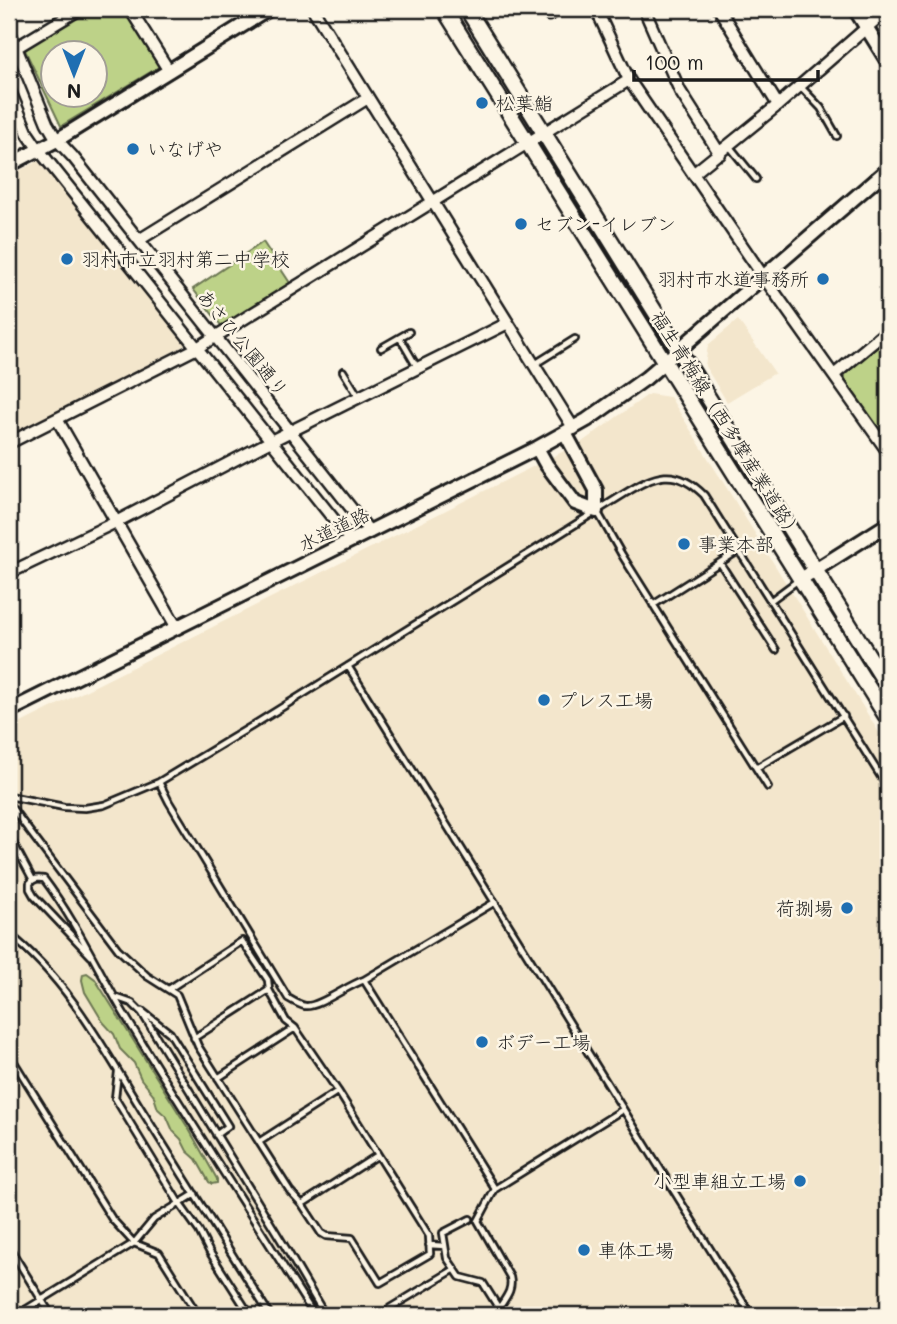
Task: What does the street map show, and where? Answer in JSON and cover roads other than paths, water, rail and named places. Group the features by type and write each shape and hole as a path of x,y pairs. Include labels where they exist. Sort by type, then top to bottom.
{"main road":[{"name":"福生青梅線（西多摩産業道路）","path":"444,9 888,719"},
{"name":"福生青梅線（西多摩産業道路）","path":"467,9 888,687"}],"street":[{"path":"12,50 80,9"},
{"path":"130,9 169,71"},
{"path":"9,165 57,140 269,9"},
{"path":"313,9 535,364 570,431 596,490 596,510 575,503 537,448"},
{"path":"549,15 560,9"},
{"path":"596,9 629,80 888,452"},
{"path":"644,9 680,91 720,153"},
{"path":"719,9 778,105"},
{"path":"855,9 888,62"},
{"path":"693,174 778,105 888,9"},
{"name":"あさひ公園通り","path":"9,30 12,50 57,140 370,532"},
{"path":"9,443 197,348 629,80"},
{"name":"あさひ公園通り","path":"9,89 27,134 39,150 351,541"},
{"path":"139,240 368,98"},
{"name":"水道道路","path":"9,711 570,431 617,400 664,362 888,169"},
{"path":"9,573 116,522 508,323"},
{"path":"834,375 888,330"},
{"path":"57,419 177,628"},
{"path":"801,579 888,524"}],"lane":[{"path":"800,86 821,108 837,136"},
{"path":"729,146 756,179"},
{"path":"381,348 410,332"},
{"path":"400,338 418,368"},
{"path":"535,364 575,339"},
{"path":"343,371 359,397"},
{"path":"9,796 64,807 85,808 104,805 159,782 596,510 645,481 659,476 679,479 704,495 888,788"},
{"path":"596,510 768,787"},
{"path":"653,605 739,551"},
{"path":"720,563 776,650"},
{"path":"770,601 801,579"},
{"path":"348,666 751,1315"},
{"path":"757,768 844,716"},
{"path":"159,782 288,998 297,1003 315,1005 364,980 495,902"},
{"path":"9,804 118,949 147,976 177,995 194,1038 218,1078 290,1191 321,1233 326,1236 352,1238 380,1283 430,1254 429,1236 338,1091 295,1028 286,1021 269,990 268,980 242,941 169,989"},
{"path":"9,835 33,880"},
{"path":"91,956 34,896 30,889 33,880 44,879 56,897 91,956 115,997 314,1315"},
{"path":"9,934 47,970 94,1032 270,1315"},
{"path":"364,980 495,1189"},
{"path":"194,1038 269,990"},
{"path":"115,997 132,1003 170,1033 228,1126 216,1135"},
{"path":"137,1007 325,1315"},
{"path":"218,1078 295,1028"},
{"path":"9,1054 113,1219 134,1242 159,1253 198,1315"},
{"path":"118,1072 115,1098 250,1315"},
{"path":"259,1142 338,1091"},
{"path":"499,1308 512,1285 478,1221 495,1189 622,1110"},
{"path":"302,1205 378,1155"},
{"path":"17,1315 134,1242 154,1219 195,1194"},
{"path":"470,1219 443,1233 447,1258 460,1277 483,1283 503,1315"},
{"path":"429,1245 445,1246"},
{"path":"9,1247 51,1315"},
{"path":"390,1308 455,1269"}],"place":[{"name":"松葉鮨","path":"482,103"},
{"name":"いなげや","path":"133,149"},
{"name":"セブン-イレブン","path":"521,224"},
{"name":"羽村市立羽村第二中学校","path":"67,259"},
{"name":"羽村市水道事務所","path":"823,279"},
{"name":"事業本部","path":"684,544"},
{"name":"プレス工場","path":"544,700"},
{"name":"荷捌場","path":"847,908"},
{"name":"ボデー工場","path":"482,1042"},
{"name":"小型車組立工場","path":"800,1181"},
{"name":"車体工場","path":"584,1250"}]}
